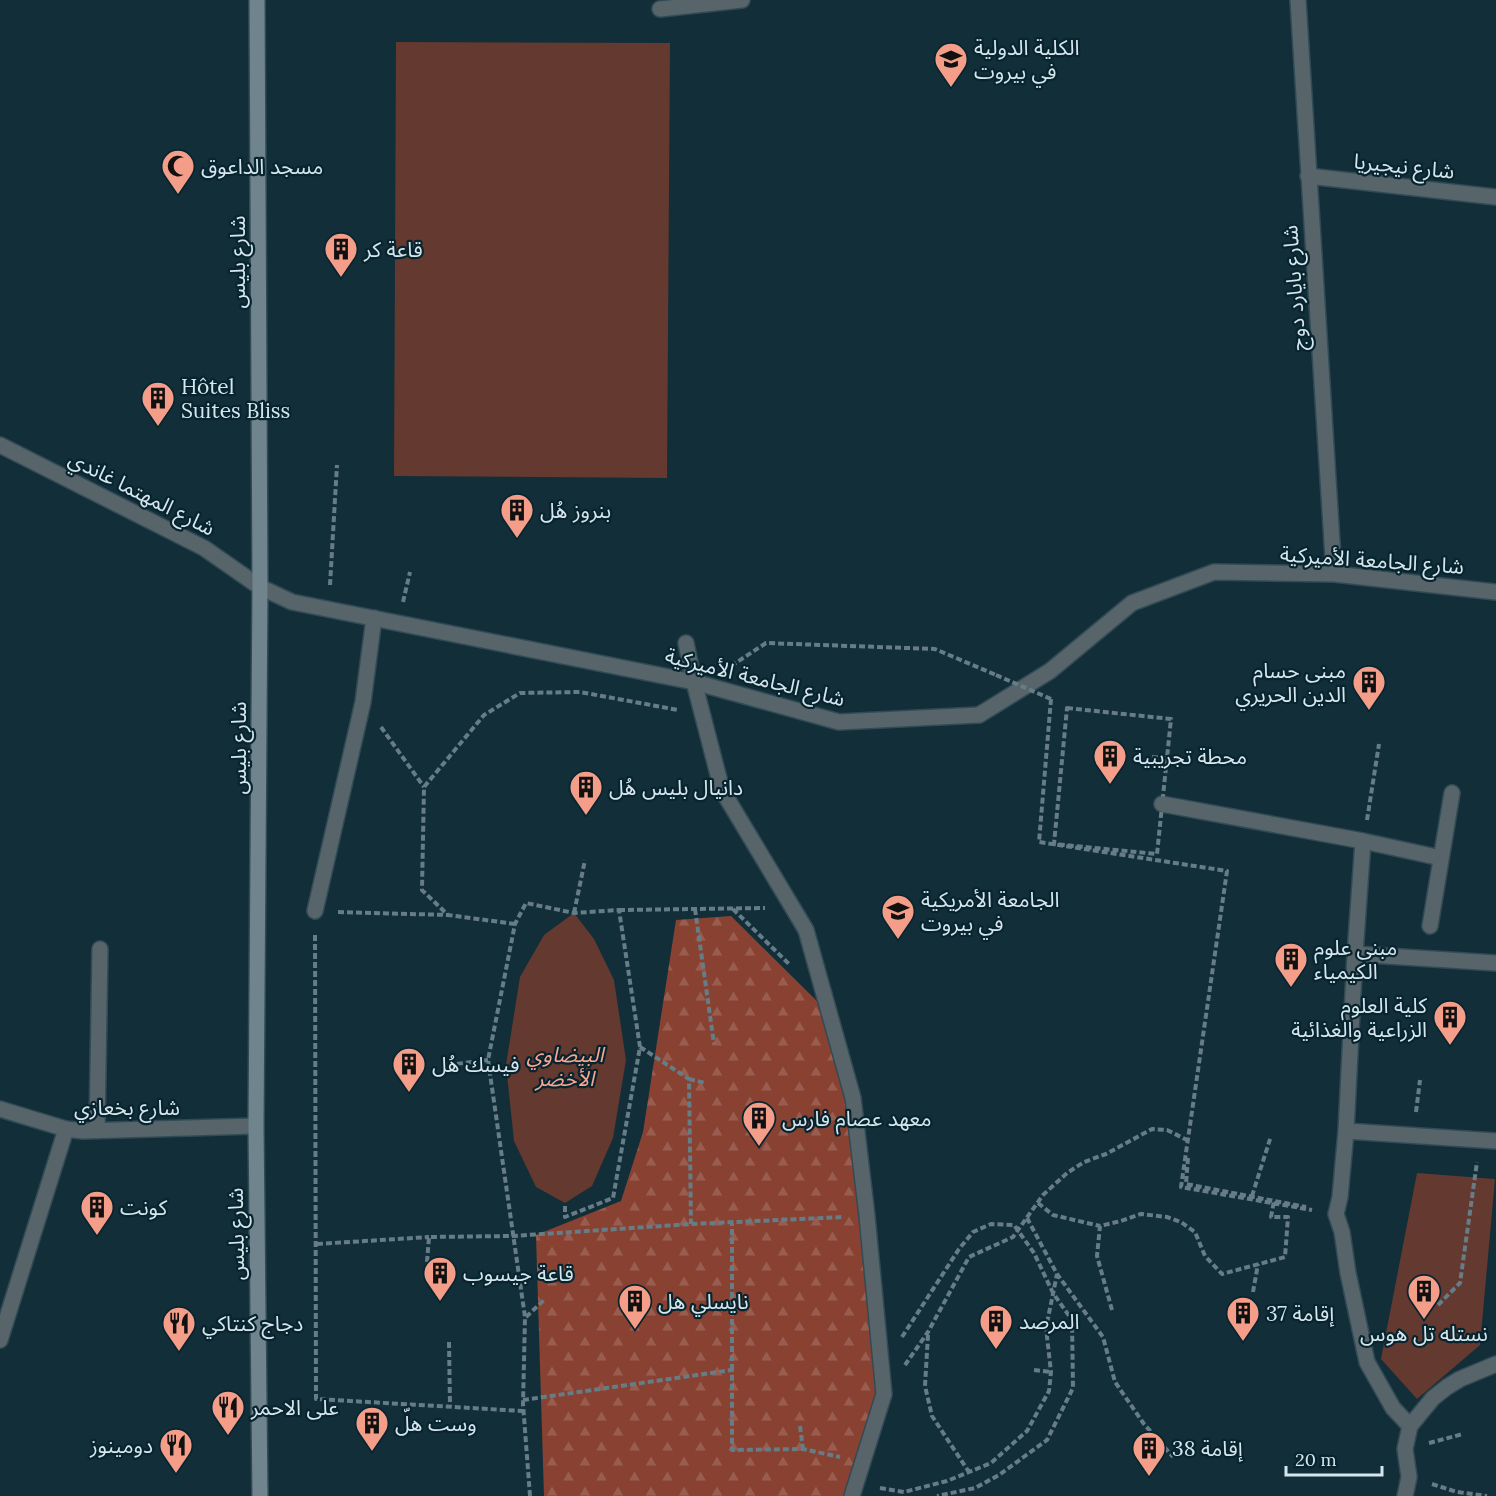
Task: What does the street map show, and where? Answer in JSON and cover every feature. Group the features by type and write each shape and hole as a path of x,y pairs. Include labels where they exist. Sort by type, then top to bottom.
{"street":[{"name":"شارع بليس","path":"257,0 260,586 256,1126 260,1496"},
{"path":"660,9 742,0"},
{"name":"شارع بايارد دوج","path":"1298,0 1334,574"},
{"name":"شارع نيجيريا","path":"1308,176 1496,197"},
{"name":"شارع المهتما غاندي","path":"0,444 204,548 260,586"},
{"name":"شارع الجامعة الأميركية","path":"260,586 292,602 694,682 839,722 979,715 1050,671 1132,603 1214,573 1334,574 1496,592"},
{"path":"315,911 363,702 374,618"},
{"path":"686,643 722,790 806,930 853,1098 884,1394 854,1489"},
{"path":"1430,926 1452,793"},
{"path":"1162,804 1363,841 1441,858"},
{"path":"1363,841 1346,1131 1340,1197 1336,1214 1342,1232 1348,1273 1367,1362 1393,1408 1410,1426"},
{"path":"97,1131 100,949"},
{"path":"1355,954 1496,963"},
{"name":"شارع بخعازي","path":"0,1109 66,1129 97,1131 256,1126"},
{"path":"0,1340 66,1129"},
{"path":"1346,1131 1496,1141"},
{"path":"1405,1496 1409,1477 1405,1449 1410,1426 1433,1398 1447,1387 1496,1364"}],"path":[{"path":"328,609 337,465"},
{"path":"718,689 715,677 766,643 935,649 1051,699 1039,842 1227,872 1189,1141 1180,1187 1336,1214"},
{"path":"424,787 484,714 520,693 580,693 702,714"},
{"path":"363,702 424,787 422,890 448,915"},
{"path":"1067,708 1171,718 1167,758 1156,854 1053,844 1067,708"},
{"path":"1363,841 1379,744"},
{"path":"1152,757 1167,758"},
{"path":"574,913 585,860"},
{"path":"530,1496 523,1411 525,1317 488,1060 515,924 526,903 574,913 619,910 793,908"},
{"path":"695,909 714,1044"},
{"path":"733,909 792,967"},
{"path":"565,1203 566,1217 613,1198 640,1047 619,910"},
{"path":"515,924 448,915 315,911 316,1399 523,1411"},
{"path":"640,1047 689,1079 705,1083"},
{"path":"448,1065 488,1060"},
{"path":"689,1079 691,1224"},
{"path":"1413,1136 1420,1080"},
{"path":"884,1394 928,1332 969,1257 1013,1237 1043,1195 1067,1173 1084,1162 1106,1154 1152,1129 1167,1130 1189,1141"},
{"path":"1252,1196 1271,1136"},
{"path":"1189,1141 1186,1184 1274,1202"},
{"path":"1438,1305 1460,1283 1480,1141"},
{"path":"1038,1203 1053,1215 1101,1226 1141,1214 1167,1216 1195,1232 1205,1256 1222,1274 1285,1257 1288,1217 1271,1217 1274,1202"},
{"path":"317,1244 429,1237 513,1236 691,1224 867,1216"},
{"path":"1027,1218 1057,1275 1103,1337 1116,1382 1144,1424 1173,1457"},
{"path":"732,1223 732,1450 803,1449 862,1462"},
{"path":"899,1342 959,1249 973,1232 991,1224 1014,1225 1034,1253 1053,1293 1072,1320 1072,1388 1047,1440 999,1475 975,1488 937,1496"},
{"path":"1101,1226 1097,1257 1112,1310"},
{"path":"427,1262 429,1237"},
{"path":"1253,1292 1258,1264"},
{"path":"854,1489 904,1492 947,1481 991,1463 1027,1431 1049,1391 1051,1372 1046,1328 1057,1275"},
{"path":"525,1317 545,1299"},
{"path":"928,1332 925,1386 932,1416 969,1472"},
{"path":"449,1342 450,1406"},
{"path":"523,1400 732,1370"},
{"path":"1034,1370 1051,1372"},
{"path":"800,1426 803,1449"},
{"path":"1405,1449 1463,1434"},
{"path":"1138,1455 1140,1449 1156,1438"},
{"path":"1409,1477 1457,1492 1487,1496"}],"green space":[{"path":"396,42 670,43 667,478 394,476"},
{"name":"البيضاوي الأخضر","path":"574,913 594,939 614,980 626,1060 613,1138 592,1186 565,1203 536,1187 514,1141 506,1065 520,977 544,935"},
{"path":"731,916 822,1006 846,1101 878,1393 844,1496 544,1496 536,1235 621,1201 643,1132 676,920"},
{"path":"1417,1173 1495,1179 1480,1345 1417,1399 1381,1359"}],"place":[{"name":"الكلية الدولية في بيروت","path":"951,88"},
{"name":"مسجد الداعوق","path":"178,195"},
{"name":"قاعة كر","path":"341,278"},
{"name":"Hôtel Suites Bliss","path":"158,427"},
{"name":"بنروز هُل","path":"517,539"},
{"name":"مبنى حسام الدين الحريري","path":"1369,711"},
{"name":"محطة تجريبية","path":"1110,785"},
{"name":"دانيال بليس هُل","path":"586,816"},
{"name":"الجامعة الأمريكية في بيروت","path":"898,940"},
{"name":"مبنى علوم الكيمياء","path":"1291,988"},
{"name":"كلية العلوم الزراعية والغذائية","path":"1450,1046"},
{"name":"فيسك هُل","path":"409,1093"},
{"name":"معهد عصام فارس","path":"759,1147"},
{"name":"كونت","path":"97,1236"},
{"name":"قاعة جيسوب","path":"440,1302"},
{"name":"نستله تل هوس","path":"1424,1320"},
{"name":"نايسلي هل","path":"635,1330"},
{"name":"إقامة 37","path":"1243,1342"},
{"name":"المرصد","path":"996,1350"},
{"name":"دجاج كنتاكي","path":"179,1352"},
{"name":"علی الاحمر","path":"228,1436"},
{"name":"وست هلّ","path":"372,1452"},
{"name":"دومينوز","path":"176,1474"},
{"name":"إقامة 38","path":"1149,1477"}]}
